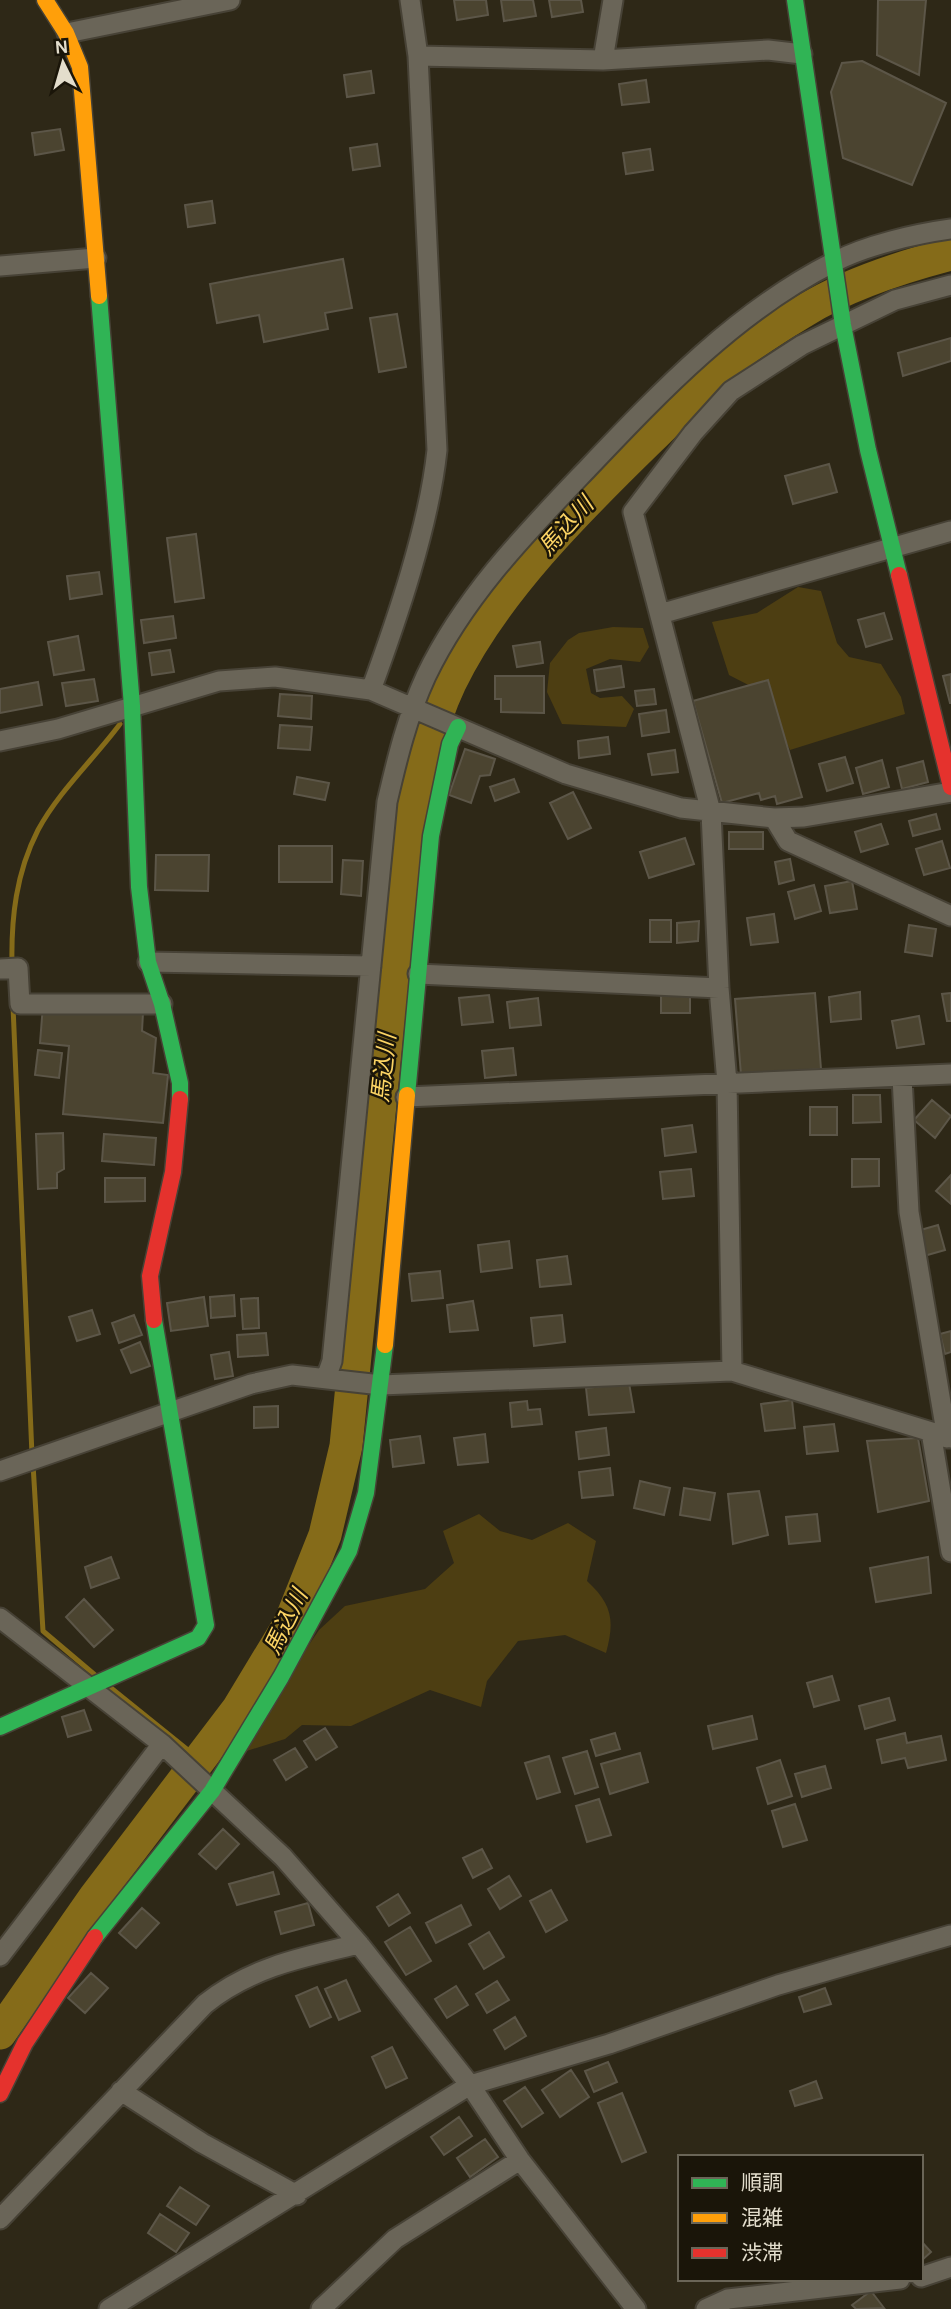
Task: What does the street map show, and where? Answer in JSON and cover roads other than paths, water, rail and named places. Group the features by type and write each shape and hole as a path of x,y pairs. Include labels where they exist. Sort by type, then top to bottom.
{"street":[{"path":"0,1727 198,1638 206,1625 157,1348 150,1276 173,1172 179,1130 180,1083 162,1004 148,962 139,887 132,706 80,67 67,33 45,0"},
{"path":"67,33 230,0"},
{"path":"371,690 392,634 434,478 437,450 418,56 411,0"},
{"path":"604,60 612,0"},
{"path":"0,741 58,729 219,681 275,677 371,690 566,774 681,808 775,818 860,809 951,790 891,548 844,321 795,0"},
{"path":"418,56 604,60 768,50 802,54"},
{"path":"329,1379 387,802 416,709 453,628 497,564 644,409 736,324 836,266 920,233 951,229"},
{"path":"0,266 96,258"},
{"path":"732,1371 727,1083 719,988 711,812 633,512 693,433 731,391 844,321 895,300 951,285"},
{"path":"660,614 951,531"},
{"path":"0,2094 25,2043 91,1942 209,1788 281,1677 349,1551 366,1493 381,1385 431,836 450,744 458,727"},
{"path":"775,818 788,841 951,916"},
{"path":"148,962 371,966"},
{"path":"7,969 20,1004 162,1004"},
{"path":"418,974 719,988"},
{"path":"407,1097 951,1074"},
{"path":"902,1077 909,1212 943,1436 951,1552"},
{"path":"0,1471 251,1384 292,1375 381,1385 732,1371 943,1436"},
{"path":"0,1618 91,1686 162,1744 283,1857 359,1944 470,2085 520,2160 636,2309"},
{"path":"0,1956 162,1744"},
{"path":"109,2309 297,2195 470,2085 609,2044 778,1985 951,1935"},
{"path":"0,2220 205,2004 239,1979 286,1961 359,1944"},
{"path":"121,2091 202,2143 297,2195"},
{"path":"321,2309 395,2239 520,2160"},
{"path":"923,2276 951,2267"},
{"path":"706,2309 728,2299 883,2281"}],"waterway":[{"name":"馬込川","path":"0,2033 95,1897 238,1709 290,1623 325,1535 346,1446 403,873 425,752 440,706 468,649 513,585 566,523 699,390 746,348 838,293 894,271 951,254"},
{"path":"12,965 16,896 38,830 56,802 120,724"},
{"path":"13,1006 32,1455"},
{"path":"33,1464 43,1631 95,1675"},
{"path":"111,1688 199,1759"}]}
